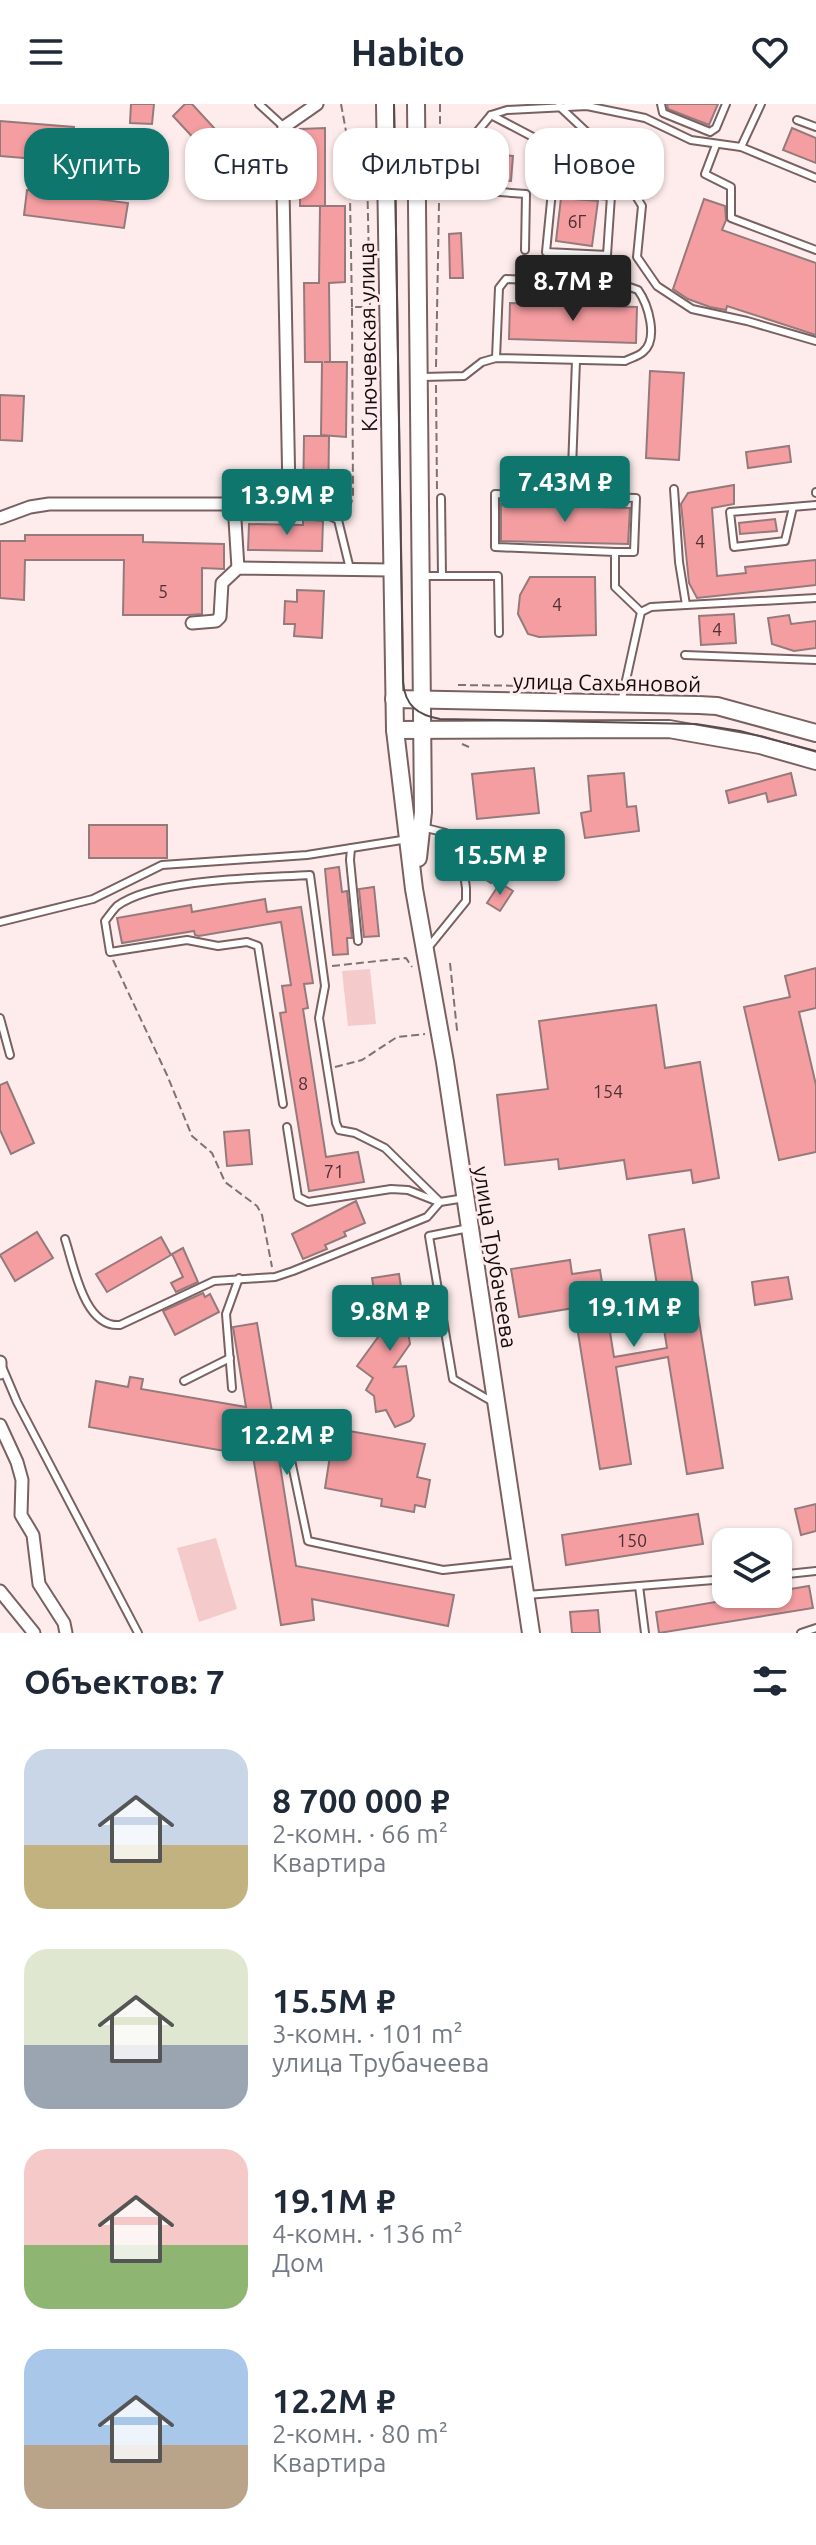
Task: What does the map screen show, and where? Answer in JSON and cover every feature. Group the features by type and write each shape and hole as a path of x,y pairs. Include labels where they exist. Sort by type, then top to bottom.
{"main road":[{"name":"Ключевская улица","path":"385,104 395,714"},
{"path":"416,104 416,128"},
{"path":"416,200 422,700"},
{"name":"улица Сахьяновой","path":"395,714 422,700 458,702 622,695 717,706 816,733"},
{"name":"улица Трубачеева","path":"414,889 421,826 422,700"},
{"path":"695,733 699,705"},
{"name":"улица Сахьяновой","path":"395,714 422,731 669,729 760,745 816,761"},
{"name":"улица Трубачеева","path":"395,714 414,889 445,1062 531,1633"}],"street":[{"path":"0,518 49,504 234,504 286,500 289,492 282,139 284,127 317,104"},
{"path":"234,504 238,568"},
{"path":"192,623 216,621 220,617 222,583 238,568 392,570"},
{"path":"0,1425 22,1480 21,1515 33,1535 39,1584 64,1623 66,1633"},
{"path":"0,1591 34,1633"}],"lane":[{"path":"259,104 284,127"},
{"path":"661,104 663,113 710,132 716,128 726,104"},
{"path":"741,147 761,104"},
{"path":"559,106 610,154 642,206 637,257 657,286 692,309 816,341"},
{"path":"480,128 491,115 507,110 587,106 645,118 691,140 741,147 816,178"},
{"path":"491,115 525,133"},
{"path":"797,120 816,127"},
{"path":"716,145 705,174 731,187 731,218 816,250"},
{"path":"552,191 611,196 607,255 546,252 552,191"},
{"path":"509,193 526,194 525,250"},
{"path":"418,377 464,376 482,362 496,358 625,361 643,353 650,343 648,309 638,290 624,285 506,279 499,288 496,358"},
{"path":"571,496 576,360"},
{"path":"674,489 679,562 686,605"},
{"path":"495,494 636,498 634,552 615,552 495,547 495,494"},
{"path":"439,501 442,576"},
{"path":"278,502 293,513 331,516 340,526 350,569"},
{"path":"793,507 785,541 734,547 730,512 816,505"},
{"path":"615,552 615,587 641,612"},
{"path":"421,576 498,576 499,633"},
{"path":"641,612 651,607 816,598"},
{"path":"622,695 641,612"},
{"path":"685,655 816,660"},
{"path":"421,826 446,833 460,845 466,888 466,901 425,952"},
{"path":"0,922 93,899 162,865 307,855 408,839"},
{"path":"351,848 358,941"},
{"path":"283,1104 258,946 247,942 218,946 187,940 110,952 105,921 116,907 133,897 197,884 310,875 325,986 319,1018 339,1130 355,1133 385,1148 440,1202"},
{"path":"0,1018 10,1055"},
{"path":"287,1127 298,1197 303,1201 391,1189 408,1190 440,1202 465,1198"},
{"path":"65,1239 90,1309 97,1318 111,1326 120,1325 214,1281 275,1277 353,1249 427,1217 440,1202"},
{"path":"469,1228 429,1236 453,1379 497,1405"},
{"path":"232,1388 226,1314 239,1278"},
{"path":"184,1381 230,1358"},
{"path":"1,1367 138,1633"},
{"path":"291,1460 308,1541 443,1570 521,1562"},
{"path":"792,1574 816,1571"},
{"path":"527,1595 712,1580"},
{"path":"639,1586 645,1633"},
{"path":"801,1633 816,1628"}],"path":[{"path":"341,104 346,128"},
{"path":"440,104 440,128"},
{"path":"340,526 348,517 353,496 350,200"},
{"path":"368,200 370,307"},
{"path":"439,200 436,377 439,501"},
{"path":"352,307 388,307"},
{"path":"458,702 461,683 622,695"},
{"path":"459,731 460,742 469,747"},
{"path":"110,952 192,1136 212,1153 225,1182 257,1206 262,1215 275,1277"},
{"path":"322,967 406,958 413,969"},
{"path":"449,1030 457,1030 450,963"},
{"path":"327,1069 362,1060 397,1037 430,1034"}],"shaded area":[{"path":"370,969 376,1024 348,1026 342,971"},
{"path":"216,1538 237,1609 199,1622 177,1548"}],"building":[{"path":"131,104 154,104 152,124 130,123"},
{"path":"185,104 192,104 214,128 185,129 173,116"},
{"path":"667,104 718,104 709,125 668,109"},
{"path":"0,121 74,127 24,128 24,158 0,156"},
{"path":"317,128 325,128 325,206 300,206 300,200 317,200"},
{"path":"792,128 816,138 816,163 783,150"},
{"path":"509,156 513,156 509,181"},
{"path":"704,199 725,206 726,220 722,230 816,263 816,335 727,306 726,310 710,307 688,299 673,289"},
{"path":"26,200 128,203 124,228 24,215"},
{"path":"561,200 598,201 592,246 556,241"},
{"path":"320,206 345,206 345,282 329,283 330,362 347,362 346,437 321,435 322,362 305,362 304,283 319,283"},
{"path":"461,233 463,278 450,278 449,234"},
{"path":"510,303 637,307 636,343 509,339"},
{"path":"650,371 684,373 679,460 646,458"},
{"path":"0,395 24,396 22,441 0,440"},
{"path":"304,436 329,436 328,510 303,507"},
{"path":"789,446 791,462 748,468 746,452"},
{"path":"734,485 734,504 712,508 717,576 746,573 745,567 816,560 816,585 697,598 689,583 681,504 688,493"},
{"path":"501,504 630,508 628,544 501,541"},
{"path":"303,519 323,521 322,551 248,550 249,524 303,525"},
{"path":"775,519 777,531 740,534 739,523"},
{"path":"25,535 143,535 143,542 224,544 224,569 202,568 202,614 123,615 124,560 25,560 24,600 0,598 0,541 25,541"},
{"path":"530,577 595,577 596,635 539,637 528,634 518,614 520,595"},
{"path":"297,590 324,591 322,638 294,636 295,624 284,624 285,601 297,602"},
{"path":"734,614 736,643 701,645 699,616"},
{"path":"789,615 791,624 816,621 816,648 794,651 772,644 768,618"},
{"path":"534,768 539,813 477,819 472,774"},
{"path":"624,773 627,807 636,806 639,831 585,838 581,813 591,811 588,776"},
{"path":"791,773 796,795 768,802 766,793 729,803 726,791"},
{"path":"89,825 167,825 167,858 89,858"},
{"path":"478,855 500,869 491,883 469,869"},
{"path":"339,867 342,892 347,891 352,938 347,938 348,954 333,955 325,869"},
{"path":"500,883 513,891 500,911 487,903"},
{"path":"374,887 379,936 364,937 359,889"},
{"path":"265,899 267,912 301,907 313,983 304,984 308,1008 303,1009 326,1157 358,1152 364,1182 309,1191 280,1013 286,1012 282,986 291,985 281,922 199,936 194,931 122,943 117,918 191,905 192,912"},
{"path":"816,968 816,1008 799,1012 816,1085 816,1152 779,1160 744,1007 790,997 785,976"},
{"path":"656,1005 665,1068 700,1062 719,1178 693,1183 691,1170 627,1179 624,1160 559,1169 558,1159 505,1165 497,1095 548,1089 539,1021"},
{"path":"7,1082 34,1143 11,1154 0,1130 0,1085"},
{"path":"249,1130 252,1164 227,1166 224,1132"},
{"path":"356,1201 365,1223 325,1245 327,1249 303,1259 292,1234"},
{"path":"684,1229 723,1468 687,1474 668,1357 616,1367 631,1464 600,1469 574,1308 519,1317 511,1269 570,1260 572,1274 600,1270 614,1357 667,1348 649,1235"},
{"path":"37,1232 53,1258 15,1281 0,1255"},
{"path":"161,1237 171,1255 107,1292 96,1274"},
{"path":"183,1248 198,1282 176,1292 171,1283 183,1277 172,1254"},
{"path":"399,1274 410,1344 394,1367 406,1366 414,1416 395,1427 386,1410 376,1412 374,1396 366,1390 373,1378 357,1366 381,1333 372,1278"},
{"path":"788,1277 792,1299 755,1305 752,1282"},
{"path":"203,1293 205,1297 210,1294 219,1312 175,1335 163,1311"},
{"path":"257,1323 273,1418 425,1444 417,1477 430,1480 425,1507 415,1505 414,1512 381,1506 382,1499 325,1488 330,1456 277,1446 296,1566 454,1595 448,1626 312,1599 314,1620 281,1625 253,1456 89,1427 96,1381 128,1387 130,1377 143,1379 141,1389 246,1407 233,1327"},
{"path":"816,1504 816,1531 801,1535 795,1509"},
{"path":"698,1514 703,1544 566,1565 562,1535"},
{"path":"809,1586 813,1608 659,1633 656,1612 712,1603 712,1608 792,1608 792,1589"},
{"path":"598,1610 600,1633 572,1633 570,1612"}],"tram line":[{"path":"394,104 403,682 410,703 419,712 440,719 696,724 740,731 816,751"}]}
